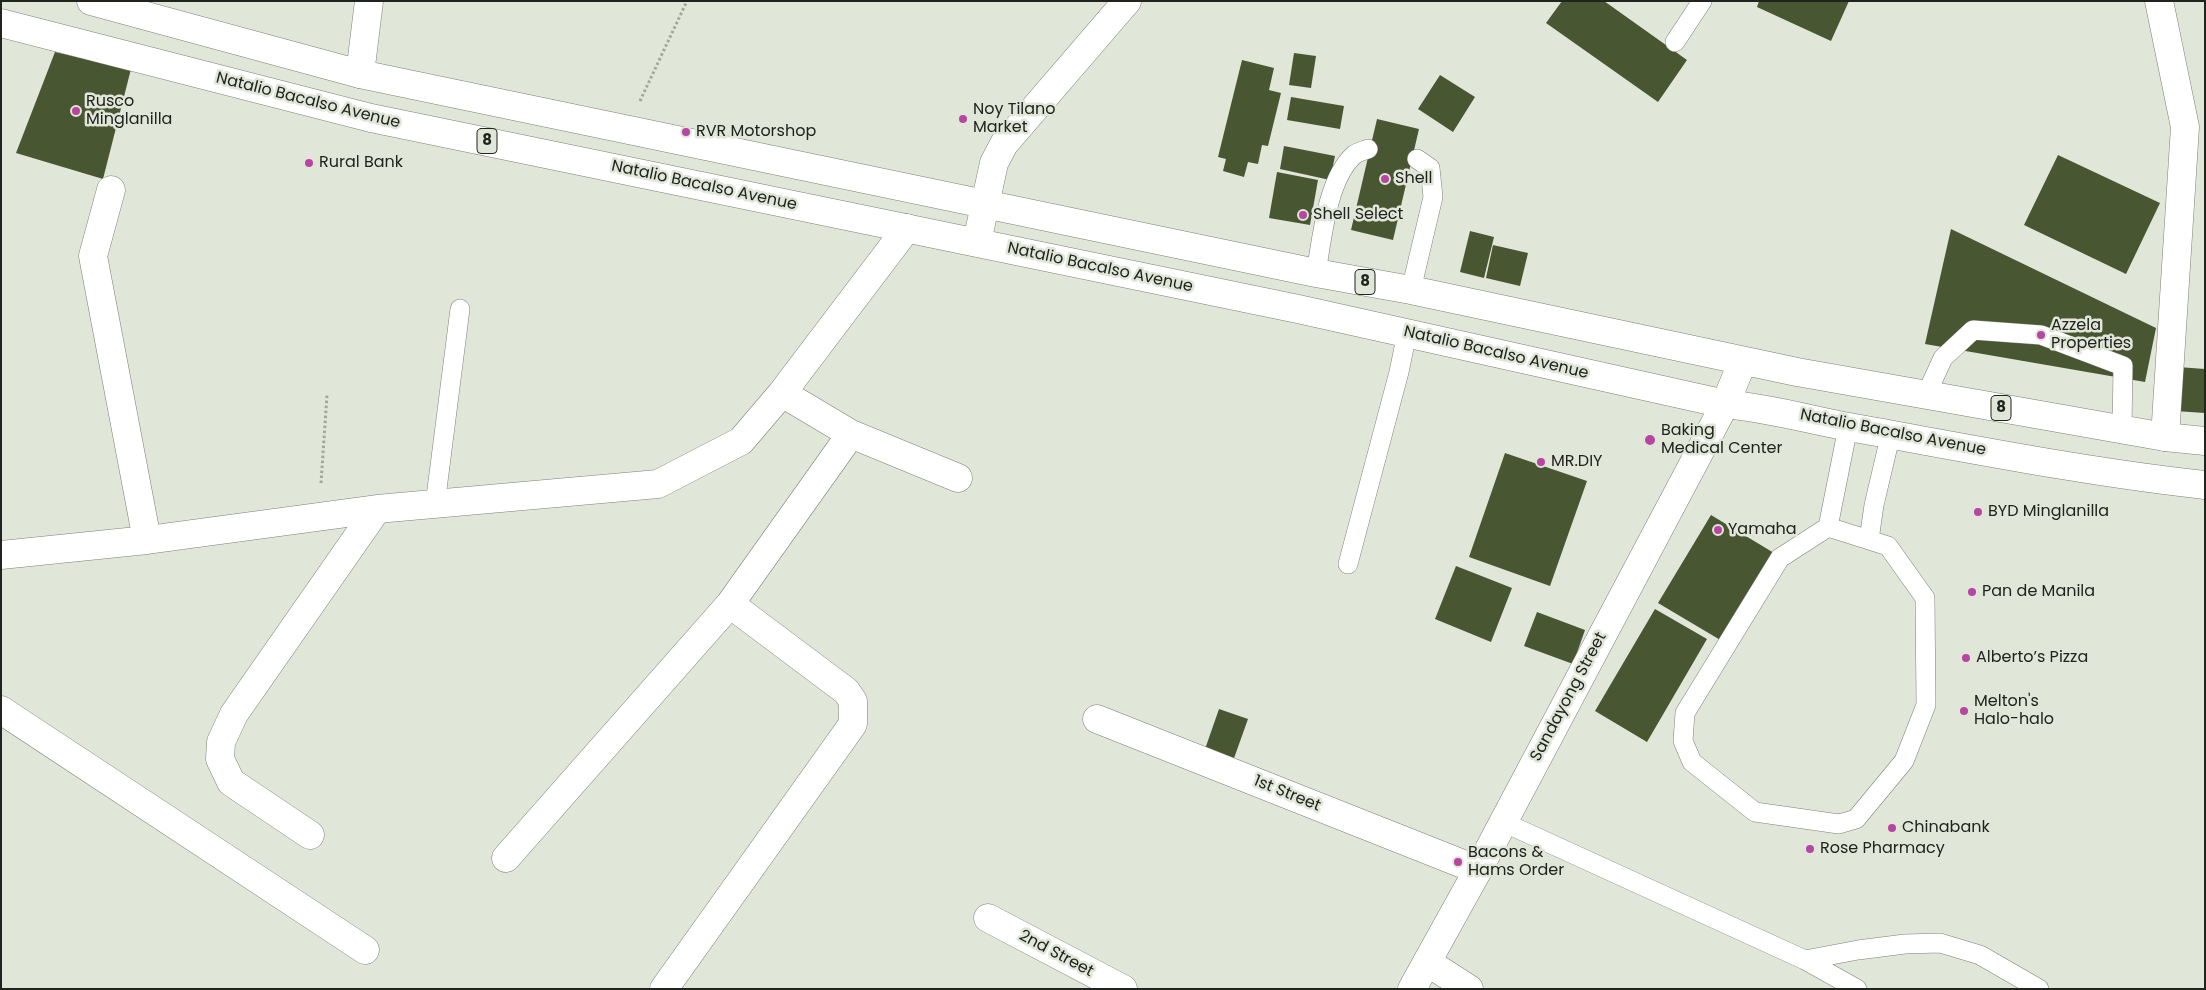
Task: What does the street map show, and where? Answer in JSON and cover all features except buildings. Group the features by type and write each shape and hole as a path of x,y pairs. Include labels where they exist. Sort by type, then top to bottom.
{"main road":[{"name":"8","path":"91,1 360,74 986,205 1316,273 1411,290 1743,361 2165,437 2205,441"},
{"path":"360,74 369,1"},
{"path":"977,242 994,163 1004,144 1127,1"},
{"path":"2159,1 2194,107 2185,127 2165,437"},
{"name":"Natalio Bacalso Avenue","path":"1,23 371,118 977,242 1407,333 1725,404 1774,410 1848,427 1891,433 2060,466 2205,485"},
{"path":"111,190 94,256 147,540"},
{"path":"1,555 147,540 377,509 658,484 741,441 782,393 907,228"},
{"name":"Sandayong Street","path":"1412,989 1478,870 1725,404 1743,361"},
{"path":"782,393 851,434 958,478"},
{"path":"506,858 730,604 851,434"},
{"path":"310,835 232,782 220,759 221,742 234,714 377,509"},
{"path":"664,989 853,724 853,701 846,691 730,604"},
{"path":"1,710 365,950"},
{"name":"1st Street","path":"1097,719 1478,870"},
{"name":"2nd Street","path":"988,918 1123,989"},
{"path":"1427,962 1469,989"}],"lane":[{"path":"1675,42 1702,1"},
{"path":"1316,273 1330,198 1347,163 1355,154 1368,149"},
{"path":"1411,290 1433,197 1430,168 1417,159"},
{"path":"435,505 460,309"},
{"path":"1926,395 1943,358 1972,330 2040,335 2123,366 2122,429"},
{"path":"1348,564 1399,372 1407,333"},
{"path":"1828,527 1888,546 1925,598 1926,705 1904,761 1856,819 1839,824 1755,812 1692,762 1683,741 1684,713 1780,558 1828,527 1848,427"},
{"path":"1869,540 1874,506 1891,433"},
{"path":"1503,822 1805,960 1857,989"},
{"path":"1805,960 1858,950 1905,944 1940,943 1980,955 2040,989"}],"path":[{"path":"626,130 687,1"},
{"path":"319,516 327,395"}],"place":[{"name":"Rusco Minglanilla","path":"76,111"},
{"name":"Noy Tilano Market","path":"963,119"},
{"name":"RVR Motorshop","path":"686,132"},
{"name":"Rural Bank","path":"309,163"},
{"name":"Shell","path":"1385,179"},
{"name":"Shell Select","path":"1303,215"},
{"name":"Azzela Properties","path":"2041,335"},
{"name":"Baking Medical Center","path":"1650,440"},
{"name":"MR.DIY","path":"1541,462"},
{"name":"BYD Minglanilla","path":"1978,512"},
{"name":"Yamaha","path":"1718,530"},
{"name":"Pan de Manila","path":"1972,592"},
{"name":"Alberto’s Pizza","path":"1966,658"},
{"name":"Melton's Halo-halo","path":"1964,711"},
{"name":"Chinabank","path":"1892,828"},
{"name":"Rose Pharmacy","path":"1810,849"},
{"name":"Bacons & Hams Order","path":"1458,862"}]}
